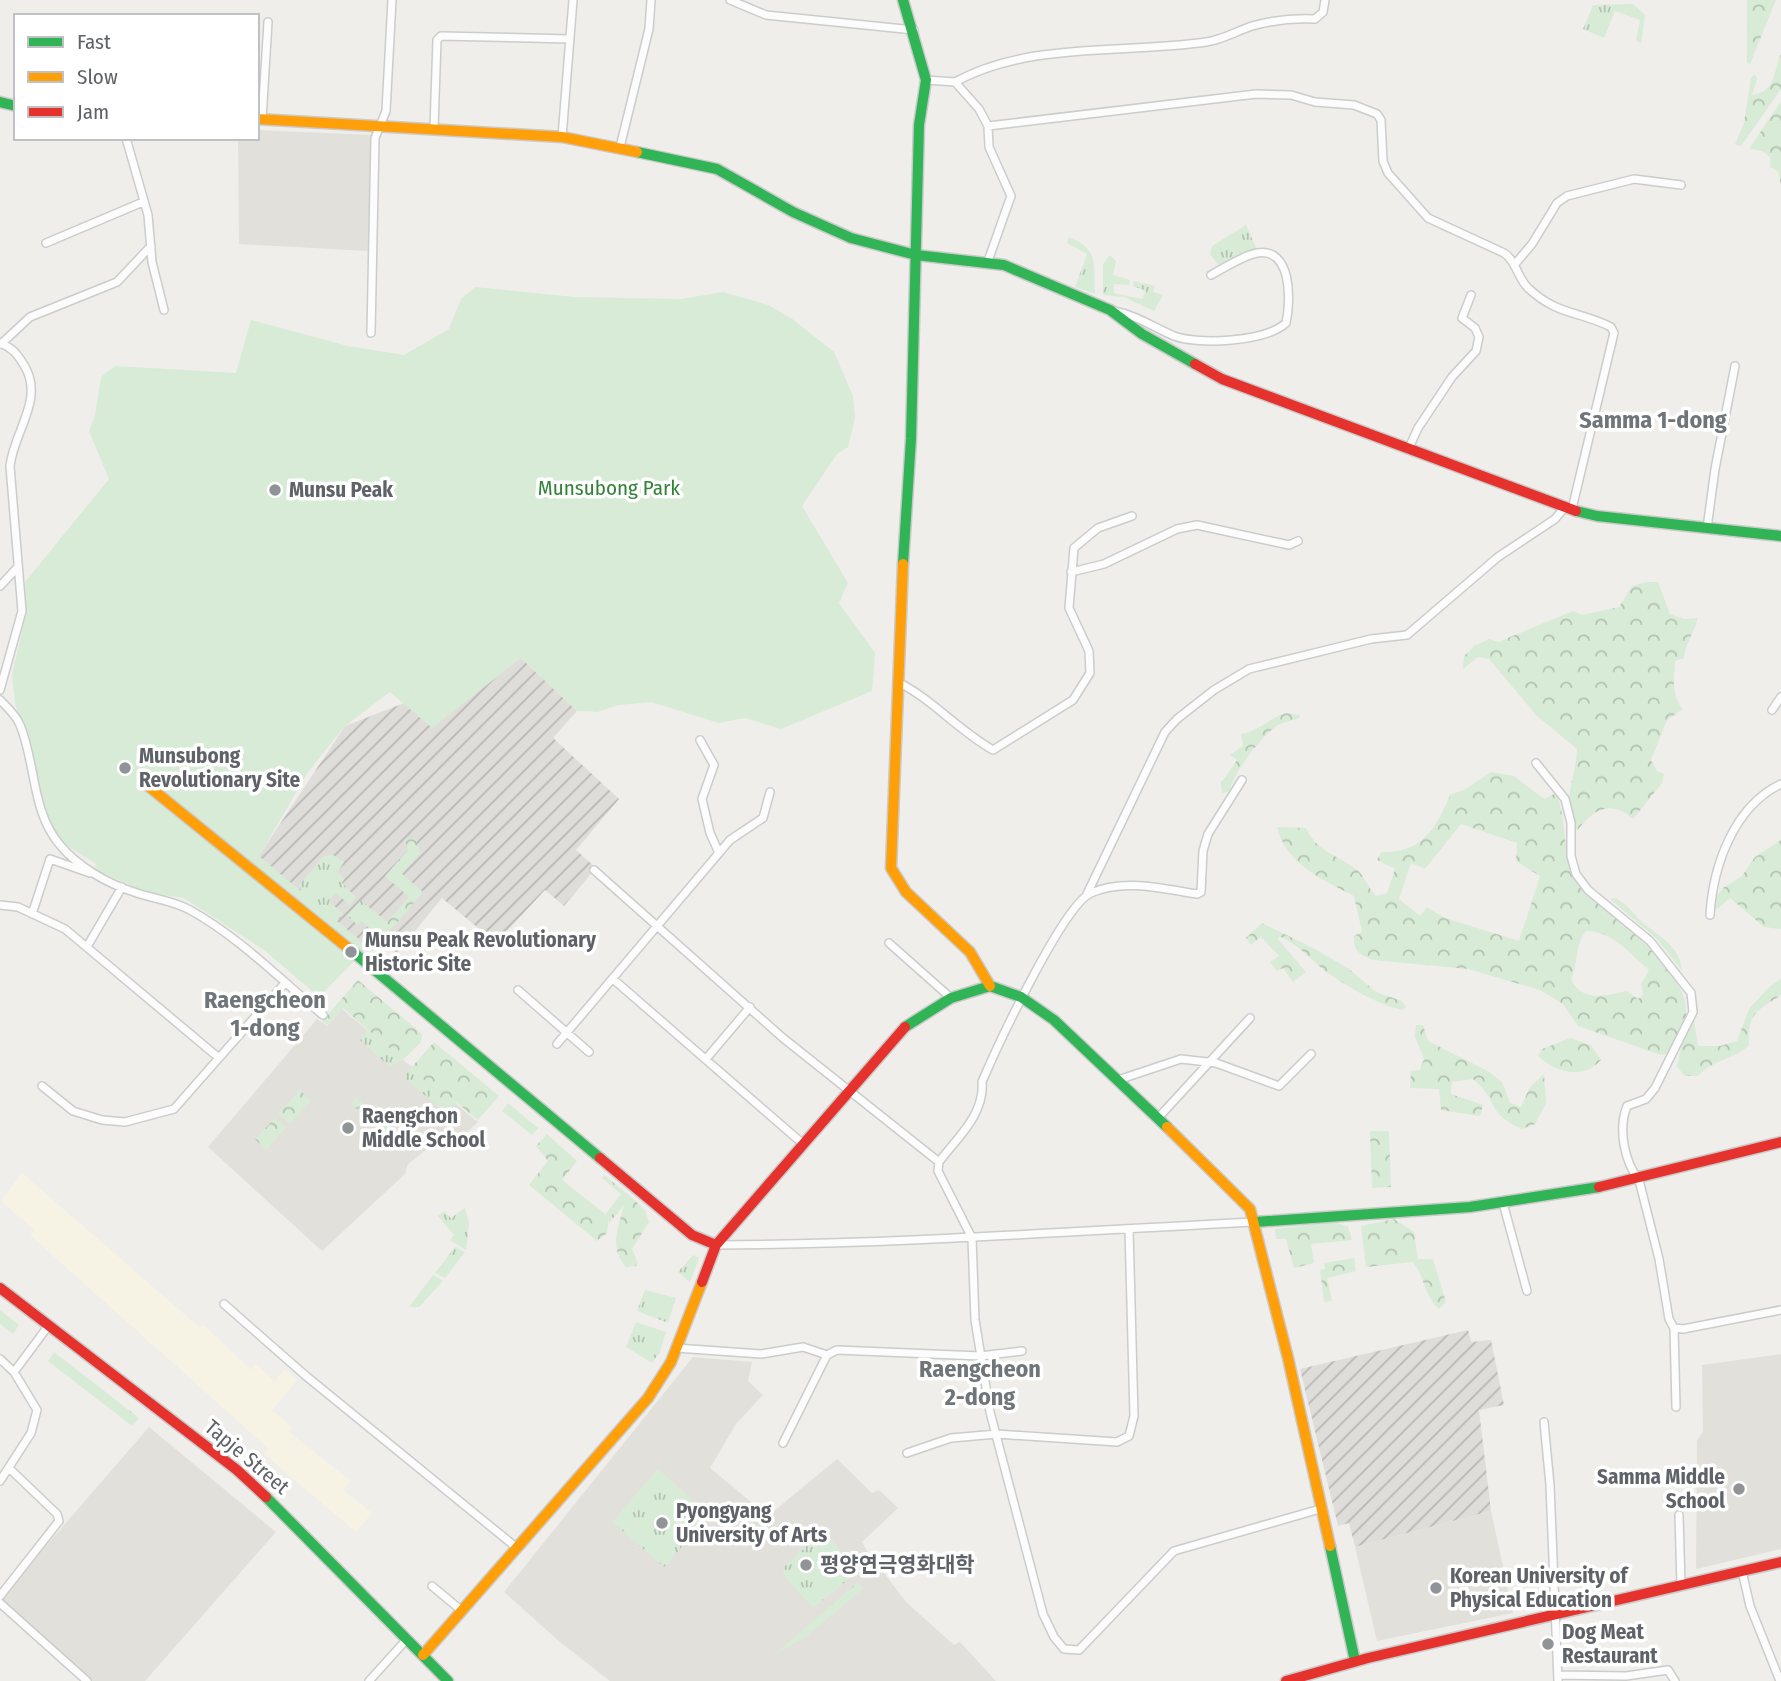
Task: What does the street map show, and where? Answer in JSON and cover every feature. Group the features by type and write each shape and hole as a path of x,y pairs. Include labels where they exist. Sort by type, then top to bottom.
{"street":[{"path":"371,333 375,138 383,125 393,0"},
{"path":"562,137 573,0"},
{"path":"620,147 649,29 652,0"},
{"path":"730,0 766,15 914,30"},
{"path":"903,0 914,30 926,80 919,125 911,439 891,867 896,880 918,904 970,952 990,986"},
{"path":"926,80 955,82 975,71 1008,61 1209,42 1252,26 1290,18 1315,19 1323,12 1325,0"},
{"path":"268,22 259,119 562,137 620,147 717,169 793,212 851,238 916,255 988,261 1110,310 1133,315 1176,337 1202,341 1265,334 1286,323 1287,290 1283,265 1273,255 1256,253 1211,275"},
{"path":"435,128 438,40 441,36 570,40"},
{"path":"955,82 979,109 988,126 989,147 1011,196 988,261"},
{"path":"988,126 1256,94 1292,94 1315,102 1354,105 1377,114 1381,120 1383,161 1388,173 1429,218 1504,253 1515,264 1527,286 1557,309 1604,324 1614,333 1568,509 1498,557 1407,635 1371,639 1249,669 1214,690 1165,732 1087,894 1045,955 1021,997 1016,1014 982,1082 984,1097 979,1107 939,1162 938,1171 945,1189 972,1238 980,1356 997,1434 1044,1614 1054,1637 1064,1649 1079,1650 1174,1551 1320,1509"},
{"path":"127,140 143,202 164,310"},
{"path":"1515,264 1532,244 1558,203 1567,196 1634,179 1681,185"},
{"path":"46,243 143,202"},
{"path":"0,690 22,611 10,466 15,439 30,407 32,386 27,371 14,351 1,344 30,317 117,282 151,246"},
{"path":"1408,450 1418,428 1452,377 1476,351 1479,337 1475,328 1462,318 1471,295"},
{"path":"1110,310 1142,334 1222,379 1568,509 1597,516 1781,536"},
{"path":"1707,528 1719,444 1735,366"},
{"path":"898,682 913,690 968,736 993,750 1073,700 1090,673 1090,651 1069,608 1074,548 1081,539 1098,528 1132,516"},
{"path":"1071,572 1104,564 1177,529 1197,525 1289,545 1298,541"},
{"path":"0,586 17,568"},
{"path":"1772,710 1781,697"},
{"path":"0,700 20,725 47,826 60,845 91,873"},
{"path":"700,740 714,765 702,799 719,853"},
{"path":"1536,763 1564,799 1576,874 1588,890 1650,941 1691,993 1693,1012 1656,1088 1646,1099 1631,1104 1626,1109 1623,1127 1625,1148 1631,1169 1639,1180 1659,1259 1669,1319 1674,1328 1676,1407"},
{"path":"1087,894 1144,885 1197,894 1201,892 1208,835 1242,780"},
{"path":"1710,915 1719,870 1732,831 1761,797 1781,784"},
{"path":"147,785 372,967 692,1235 716,1244 781,1246 972,1238 1255,1222 1503,1203 1639,1180 1781,1142"},
{"path":"557,1044 730,840 763,818 770,792"},
{"path":"32,914 50,859 91,873 122,887 189,910 323,1015"},
{"path":"594,870 848,1090 939,1162"},
{"path":"88,945 122,887"},
{"path":"0,905 18,907 65,929 88,945 102,961 219,1058"},
{"path":"889,943 951,998"},
{"path":"613,979 802,1143"},
{"path":"42,1086 73,1111 102,1120 125,1122 174,1110 285,984"},
{"path":"423,1655 648,1398 671,1362 716,1244 909,1023 951,998 990,986 1021,997 1054,1020 1239,1195 1255,1222 1355,1661"},
{"path":"519,990 589,1052"},
{"path":"706,1059 750,1007"},
{"path":"1158,1118 1250,1018"},
{"path":"1118,1080 1181,1059 1210,1062 1279,1086 1311,1054"},
{"path":"1503,1203 1527,1291"},
{"path":"906,1453 950,1438 997,1434 1117,1441 1124,1440 1133,1431 1129,1229"},
{"name":"Tapje Street","path":"0,1288 237,1470 448,1681"},
{"path":"224,1304 306,1376 517,1548"},
{"path":"1674,1328 1683,1329 1781,1310"},
{"path":"14,1373 49,1325"},
{"path":"676,1348 761,1354 803,1347 827,1355"},
{"path":"783,1443 827,1355 837,1350 980,1356 1022,1352"},
{"path":"0,1359 14,1373 37,1410 31,1433 0,1481"},
{"path":"1544,1422 1550,1485 1558,1678 1626,1676 1668,1670 1675,1681"},
{"path":"0,1597 59,1521 57,1514 10,1469"},
{"path":"1679,1515 1682,1585"},
{"path":"1286,1681 1355,1661 1781,1562"},
{"path":"1742,1571 1750,1606 1780,1681"},
{"path":"432,1587 462,1611"},
{"path":"0,1603 88,1681"},
{"path":"369,1681 407,1639"}],"shaded area":[{"path":"259,130 371,135 368,251 239,244 238,140 259,140"},
{"path":"521,658 577,711 553,738 619,799 576,850 596,868 564,906 545,890 496,943 442,898 397,953 378,937 368,947 258,857 345,726"},
{"name":"Raengchon Middle School","path":"342,1009 478,1122 464,1135 448,1133 408,1164 405,1174 322,1251 208,1147 317,1019 327,1026"},
{"path":"22,1173 199,1327 204,1325 251,1370 256,1364 274,1381 285,1370 297,1380 272,1410 292,1427 289,1432 351,1481 343,1490 372,1513 356,1532 264,1454 268,1448 30,1235 35,1230 1,1201"},
{"path":"1468,1330 1471,1342 1491,1340 1504,1405 1479,1410 1491,1511 1355,1547 1349,1523 1338,1526 1300,1369"},
{"name":"Samma Middle School","path":"1781,1354 1781,1549 1696,1569 1697,1440 1703,1432 1702,1365"},
{"path":"693,1357 752,1362 748,1381 763,1395 736,1424 710,1468 768,1516 837,1459 872,1493 879,1490 898,1508 862,1542 866,1549 906,1602 954,1645 960,1642 996,1681 610,1681 560,1642 504,1592"},
{"path":"149,1427 276,1532 145,1681 90,1681 0,1599"},
{"name":"Korean University of Physical Education","path":"1491,1511 1513,1613 1377,1641 1355,1547"}],"green space":[{"path":"1747,0 1776,0 1750,64 1747,63"},
{"path":"1633,4 1645,15 1641,43 1636,41 1640,20 1615,11 1604,38 1583,29 1593,5"},
{"path":"1781,54 1781,89 1741,146 1735,144 1744,123 1751,78 1755,74 1757,79 1752,95 1766,90"},
{"path":"1781,101 1781,185 1778,171 1770,167 1770,157 1762,151 1749,149"},
{"path":"1246,225 1257,250 1220,267 1210,254 1212,246"},
{"path":"1069,237 1086,247 1093,259 1095,294 1075,287 1087,254 1067,243"},
{"path":"1110,255 1116,261 1113,275 1130,280 1129,285 1114,284 1114,293 1142,299 1146,291 1133,286 1134,281 1155,286 1153,292 1163,295 1154,311 1124,297 1103,295 1103,264"},
{"name":"Munsubong Park","path":"475,287 574,297 681,299 723,292 768,305 791,318 834,352 853,396 855,418 848,447 837,454 802,506 848,583 839,603 875,653 872,691 781,729 745,718 719,723 651,702 619,705 598,712 577,711 521,658 432,728 390,692 345,726 308,772 259,856 368,947 319,997 264,950 184,898 149,893 95,870 96,864 63,843 50,825 15,703 12,675 26,613 25,582 109,479 89,431 95,416 101,377 115,366 236,373 251,320 348,346 404,355 449,329 461,299"},
{"path":"1658,582 1670,614 1684,619 1698,618 1684,658 1675,661 1675,692 1683,709 1667,720 1651,760 1657,771 1664,774 1662,783 1633,819 1617,809 1603,809 1589,817 1577,831 1572,821 1569,800 1577,749 1536,715 1489,659 1478,657 1463,669 1464,656 1474,646 1489,639 1498,642 1573,611 1582,615 1619,607 1632,586"},
{"path":"1286,713 1300,715 1299,718 1278,725 1264,737 1242,765 1230,791 1222,793 1221,783 1237,760 1230,755 1243,746 1241,734"},
{"path":"1491,772 1514,776 1544,799 1556,793 1562,813 1571,874 1660,959 1684,997 1685,1020 1666,1054 1661,1055 1578,1026 1563,1004 1540,990 1468,969 1373,960 1364,956 1358,952 1355,945 1354,936 1362,932 1354,896 1318,877 1297,861 1288,851 1277,827 1306,828 1321,847 1359,872 1376,896 1387,893 1395,869 1377,860 1381,852 1395,852 1417,844 1433,829 1450,795 1466,789","holes":["1461,824 1517,843 1516,861 1540,876 1519,941 1445,918 1427,907 1420,916 1399,899 1411,863 1425,869","1586,931 1613,939 1649,970 1641,984 1643,995 1638,999 1627,991 1595,996 1576,987 1571,980 1580,942"]},
{"path":"415,838 420,853 402,874 423,892 387,934 364,914 370,908 387,922 409,897 385,876 408,850 405,840"},
{"path":"1781,840 1781,929 1764,927 1730,898 1717,909 1714,900 1723,888 1742,876 1755,857"},
{"path":"333,855 344,862 338,872 344,879 342,883 356,897 350,905 336,893 329,901 343,914 336,922 301,893 300,884 324,856"},
{"path":"1616,898 1673,948 1682,971 1658,940 1610,899"},
{"path":"361,900 370,908 365,914 387,934 375,949 363,939 370,929 361,921 358,925 347,916"},
{"path":"1262,923 1315,949 1349,969 1376,992 1402,1001 1406,1007 1402,1010 1392,1007 1354,990 1279,936 1278,939 1306,972 1293,982 1283,968 1277,971 1270,962 1279,956 1261,937 1251,945 1246,938"},
{"path":"1781,979 1781,995 1760,1009 1752,1019 1749,1045 1737,1054 1710,1066 1698,1076 1685,1076 1677,1067 1681,1047 1694,1020 1698,1046 1720,1046 1737,1041 1749,1009 1770,986"},
{"path":"358,980 422,1034 421,1042 403,1060 343,1008 327,1025 322,1021"},
{"path":"1416,1025 1423,1025 1428,1041 1488,1071 1502,1082 1510,1103 1521,1107 1530,1087 1544,1074 1546,1103 1535,1124 1522,1129 1503,1118 1473,1079 1452,1082 1451,1094 1483,1105 1480,1116 1441,1110 1439,1089 1410,1088 1411,1071 1420,1070 1424,1059 1415,1037"},
{"path":"368,1030 403,1060 390,1067 360,1040"},
{"path":"1570,1038 1591,1045 1601,1060 1586,1070 1569,1072 1552,1066 1538,1056 1542,1049"},
{"path":"434,1042 499,1096 478,1120 457,1103 444,1111 428,1098 435,1089 411,1068"},
{"path":"411,1068 435,1090 428,1098 406,1079 405,1074"},
{"path":"300,1090 311,1101 290,1124 278,1114"},
{"path":"356,1097 381,1119 376,1126 351,1104"},
{"path":"508,1103 538,1128 532,1135 502,1111"},
{"path":"275,1118 286,1128 266,1150 255,1139"},
{"path":"384,1121 408,1143 403,1149 378,1128"},
{"path":"1370,1131 1389,1131 1391,1187 1372,1188"},
{"path":"547,1134 577,1161 562,1180 609,1217 607,1233 597,1241 529,1185 548,1161 536,1146"},
{"path":"604,1175 631,1197 609,1223 609,1217 604,1216 621,1194 602,1178"},
{"path":"631,1197 645,1210 649,1222 632,1249 638,1263 636,1266 626,1267 617,1252 616,1236 625,1201"},
{"path":"465,1208 469,1223 466,1250 450,1240 454,1235 438,1216 444,1211 451,1218"},
{"path":"1394,1219 1414,1232 1418,1259 1433,1259 1446,1302 1439,1309 1430,1298 1413,1262 1366,1267 1361,1226"},
{"path":"1335,1222 1348,1227 1352,1240 1311,1244 1314,1263 1294,1268 1286,1239 1276,1239 1275,1229"},
{"path":"455,1247 465,1252 445,1278 435,1273"},
{"path":"693,1255 699,1258 690,1282 678,1272"},
{"path":"1354,1258 1356,1271 1327,1278 1332,1301 1324,1302 1320,1270 1325,1269 1324,1263"},
{"path":"433,1275 443,1281 419,1307 409,1307"},
{"path":"645,1290 676,1298 668,1323 637,1311"},
{"path":"0,1310 19,1325 13,1334 0,1324"},
{"path":"636,1322 666,1332 660,1352 652,1363 626,1347"},
{"path":"54,1352 139,1418 132,1426 48,1361"},
{"path":"658,1469 710,1515 664,1567 612,1522"},
{"path":"824,1530 858,1572 813,1608 784,1576 783,1568"},
{"path":"858,1582 864,1588 806,1637 774,1655"}],"traffic: fast":[{"path":"903,0 926,80 919,125 911,439 903,564"},
{"path":"0,102 14,106"},
{"path":"637,152 717,169 793,212 851,238 916,255 1004,265 1110,310 1142,334 1195,364"},
{"path":"1576,511 1597,516 1781,536"},
{"path":"353,952 600,1158"},
{"path":"905,1027 951,998 990,986 1021,997 1054,1020 1167,1127"},
{"path":"1255,1222 1470,1207 1599,1187"},
{"path":"266,1497 448,1681"},
{"path":"1330,1546 1355,1661"}],"traffic: slow":[{"path":"259,119 562,137 637,152"},
{"path":"903,564 891,868 906,892 970,952 990,986"},
{"path":"147,785 353,952"},
{"path":"1167,1127 1250,1209 1288,1358 1330,1546"},
{"path":"423,1655 648,1398 671,1362 702,1282"}],"traffic: jam":[{"path":"1195,364 1222,379 1576,511"},
{"path":"702,1282 716,1245 905,1027"},
{"path":"1599,1187 1781,1142"},
{"path":"600,1158 692,1235 716,1245"},
{"path":"0,1288 237,1470 266,1497"},
{"path":"1286,1681 1368,1658 1781,1562"}],"place":[{"name":"Munsu Peak","path":"275,490"},
{"name":"Munsubong Revolutionary Site","path":"125,768"},
{"name":"Munsu Peak Revolutionary Historic Site","path":"351,952"},
{"name":"Raengchon Middle School","path":"348,1128"},
{"name":"Samma Middle School","path":"1739,1489"},
{"name":"Pyongyang University of Arts","path":"662,1523"},
{"name":"평양연극영화대학","path":"806,1565"},
{"name":"Korean University of Physical Education","path":"1436,1588"},
{"name":"Dog Meat Restaurant","path":"1548,1644"}],"district":[{"name":"Samma 1-dong","path":"1653,420"},
{"name":"Raengcheon 1-dong","path":"265,1014"},
{"name":"Raengcheon 2-dong","path":"980,1383"}]}
